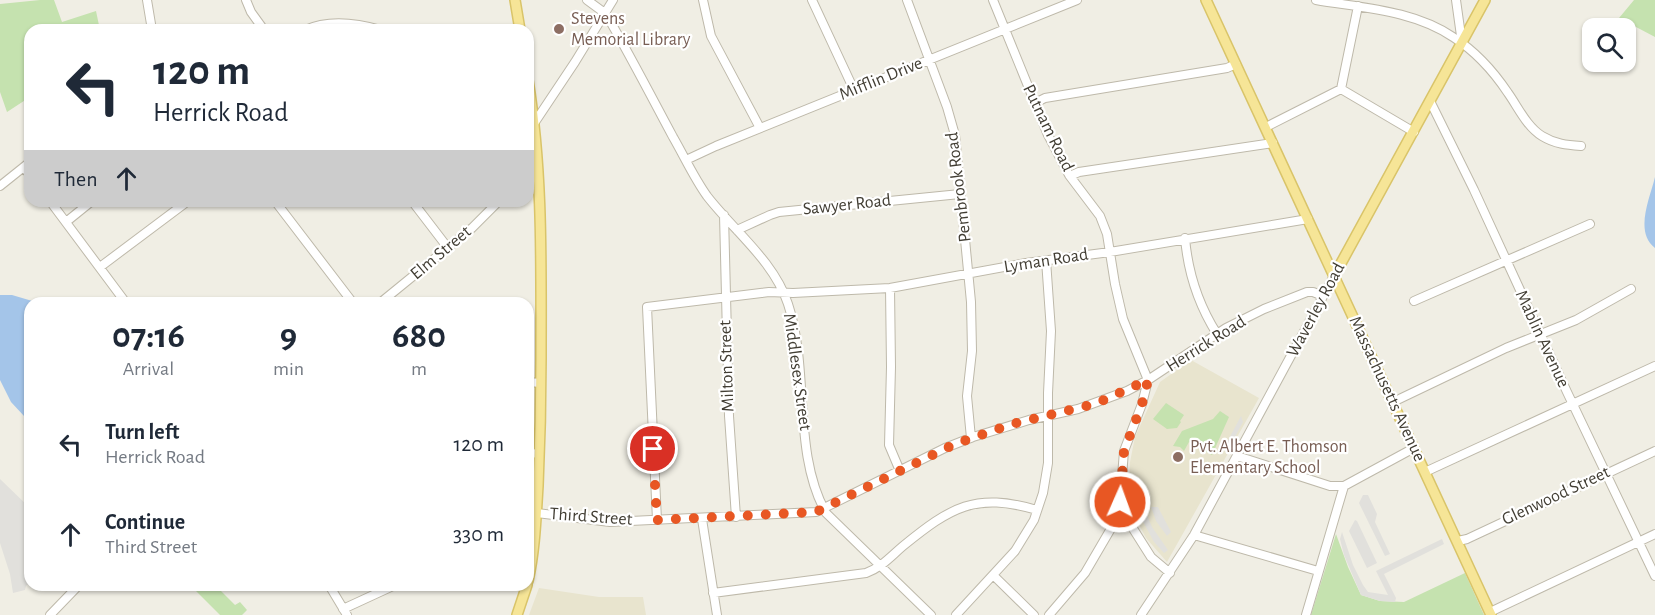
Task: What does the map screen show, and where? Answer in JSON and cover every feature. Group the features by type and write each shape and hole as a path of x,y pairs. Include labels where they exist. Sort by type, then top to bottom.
{"main road":[{"path":"515,0 519,24"},
{"name":"Massachusetts Avenue","path":"1206,0 1491,613"},
{"name":"Waverley Road","path":"1334,276 1485,0"},
{"path":"534,179 540,224 541,383 537,513 534,528"},
{"path":"517,615 525,591"}],"street":[{"path":"147,0 151,24"},
{"path":"246,0 260,24"},
{"name":"Middlesex Street","path":"587,0 605,14 616,30 707,196 768,267 783,292 796,336 802,411 809,460 823,509 932,615"},
{"path":"534,123 613,0"},
{"path":"703,0 711,36 760,128"},
{"path":"812,0 854,90"},
{"name":"Pembrook Road","path":"907,0 954,132 969,273 972,327 968,396 971,438"},
{"name":"Putnam Road","path":"993,0 1048,135 1070,176 1100,216 1107,234 1123,320 1148,380"},
{"name":"Mifflin Drive","path":"686,160 1077,0"},
{"path":"1316,0 1359,6 1417,19 1445,32 1462,43 1497,78 1539,135 1560,145 1581,146"},
{"path":"1456,0 1462,43"},
{"path":"1341,89 1359,6"},
{"path":"330,24 348,24"},
{"path":"1035,104 1044,98 1227,68 1236,64"},
{"path":"1266,127 1341,89"},
{"path":"1341,89 1414,132"},
{"name":"Mablin Avenue","path":"1430,101 1655,576"},
{"path":"1070,176 1079,172 1273,143"},
{"path":"0,186 24,167"},
{"name":"Sawyer Road","path":"737,231 779,213 960,194"},
{"path":"55,207 122,297"},
{"path":"66,222 85,207"},
{"path":"100,267 180,207"},
{"path":"279,207 348,297"},
{"path":"416,207 447,248"},
{"name":"Elm Street","path":"387,297 492,207"},
{"name":"Milton Street","path":"724,215 729,416 736,517"},
{"name":"Lyman Road","path":"657,520 647,307 769,292 890,288 1046,260 1110,252 1308,219"},
{"path":"1414,301 1590,224"},
{"path":"1185,238 1190,276 1196,294 1217,334"},
{"path":"956,615 1015,551 1038,510 1047,472 1052,323 1046,260"},
{"name":"Waverley Road","path":"1143,614 1194,535 1334,276"},
{"path":"890,288 889,445 900,471"},
{"path":"1393,402 1506,348 1593,312 1631,289"},
{"name":"Herrick Road","path":"823,509 971,438 1012,424 1095,404 1148,380 1217,334 1264,309 1307,292 1323,296"},
{"path":"1425,472 1655,366"},
{"path":"1148,380 1142,404 1124,451 1120,502 1132,527 1151,557 1170,573"},
{"path":"534,382 541,383"},
{"path":"1237,456 1330,486 1344,486 1414,448"},
{"name":"Glenwood Street","path":"1458,541 1467,539 1655,451"},
{"path":"534,453 539,453"},
{"path":"1305,615 1344,486"},
{"path":"713,593 866,573 881,567 933,522 973,503 986,502 1038,510"},
{"path":"1049,615 1085,573 1123,508"},
{"name":"Third Street","path":"537,513 610,522 807,513 823,509"},
{"path":"702,519 717,615"},
{"path":"1491,613 1655,534"},
{"path":"1194,535 1318,571"},
{"path":"993,575 1035,615"},
{"path":"50,615 74,591"},
{"path":"333,591 345,612 384,591"}],"shaded area":[{"name":"Pvt. Albert E. Thomson Elementary School","path":"1191,360 1259,398 1167,562 1146,538 1133,513 1129,488 1130,462 1135,437 1160,382"},
{"path":"1241,416 1243,422 1229,448 1225,446"},
{"path":"0,479 24,502 24,590 13,593 10,574 0,543"},
{"path":"1363,495 1368,495 1377,514 1375,522 1390,554 1385,556 1359,503"},
{"path":"1140,499 1152,527 1168,550 1164,553 1154,542 1141,518 1135,500"},
{"path":"1151,507 1158,507 1171,532 1167,536 1156,521"},
{"path":"1355,520 1377,563 1367,568 1349,531"},
{"path":"1342,532 1353,565 1368,592 1388,595 1376,571 1442,539 1444,544 1384,574 1396,598 1395,602 1380,601 1361,595 1344,555 1340,539"},
{"path":"539,588 599,597 643,597 646,615 529,615"}],"green space":[{"path":"54,0 62,22 96,11 99,24 24,24 24,101 7,112 0,92 0,4"},
{"path":"1634,0 1655,0 1655,37 1636,27 1636,18 1619,18"},
{"path":"1166,403 1184,415 1177,428 1167,429 1153,419"},
{"path":"1220,411 1229,417 1212,455 1189,442 1184,451 1180,447 1173,446 1182,431 1213,419"},
{"path":"1336,534 1361,595 1380,601 1404,602 1465,573 1484,615 1311,615"},
{"path":"196,591 221,591 235,605 240,602 247,610 242,615 220,615"}],"water":[{"path":"1655,177 1655,248 1645,233 1644,224"},
{"path":"0,295 12,295 24,299 24,416 11,402 0,380"}],"place":[{"name":"Stevens Memorial Library","path":"559,29"},
{"name":"Pvt. Albert E. Thomson Elementary School","path":"1178,457"}],"route":[{"path":"653,449 657,520 816,512 955,444 1012,424 1095,404 1148,380 1142,404 1124,451 1120,502"}]}
